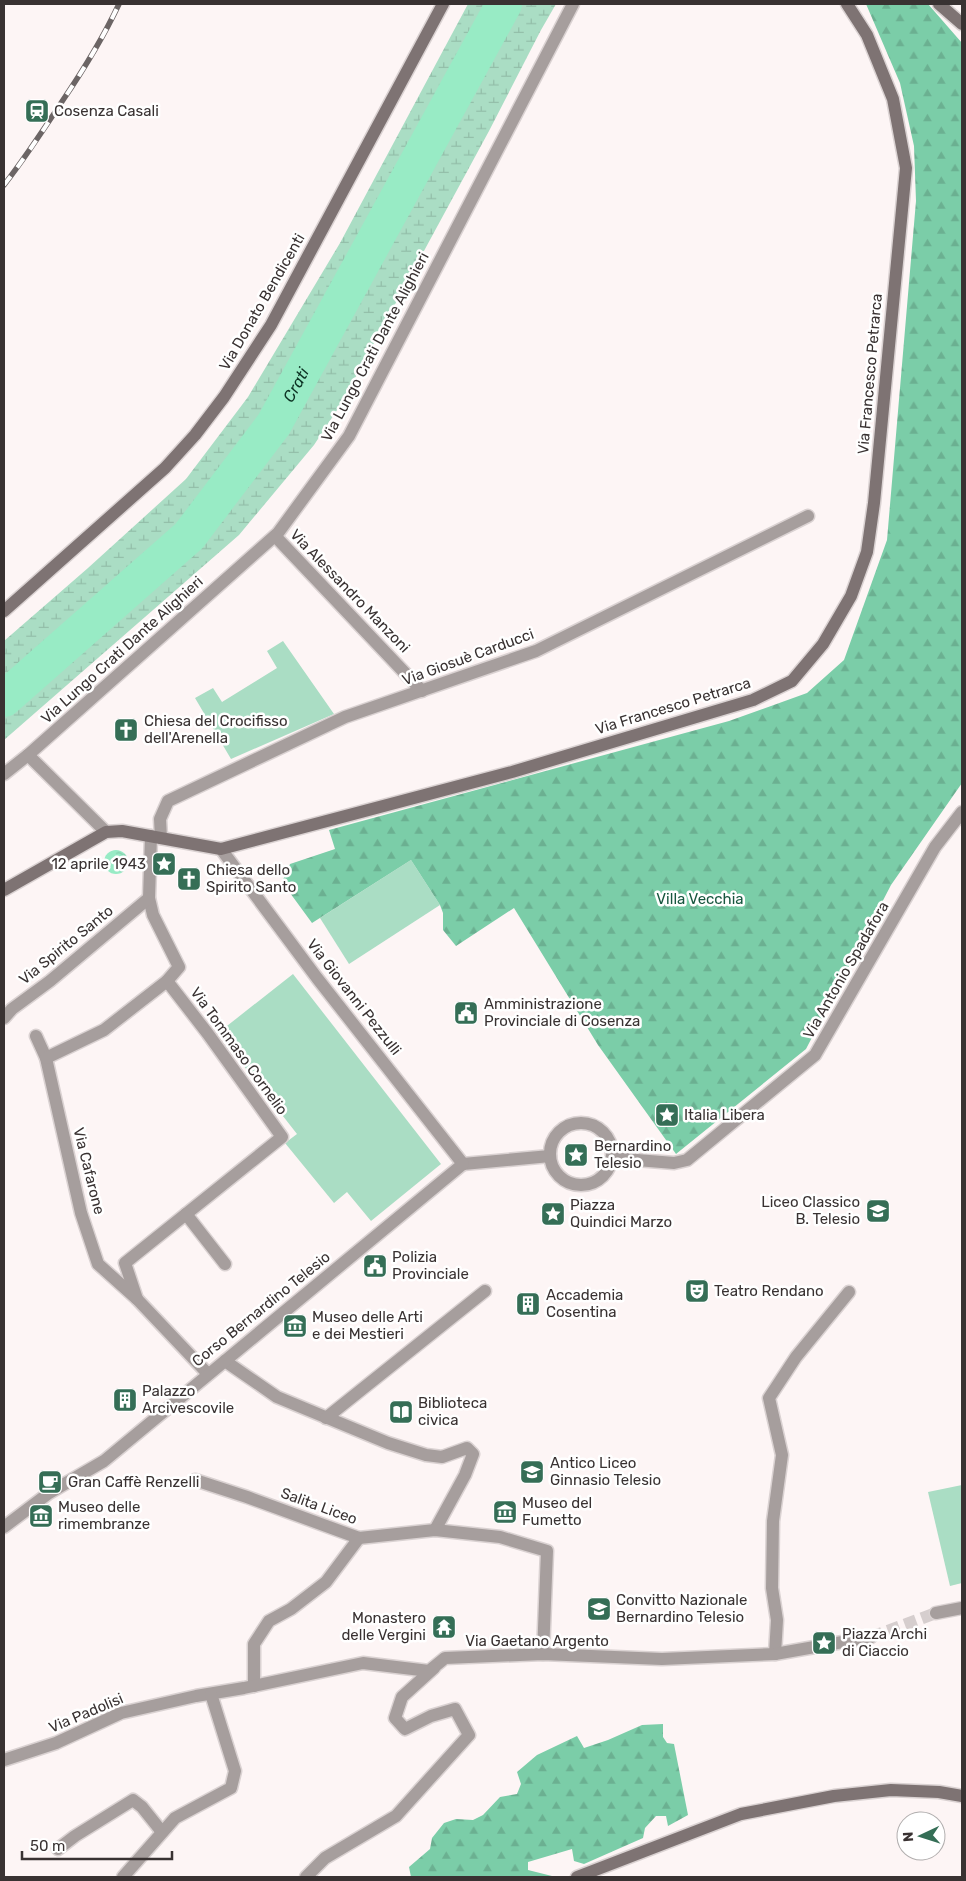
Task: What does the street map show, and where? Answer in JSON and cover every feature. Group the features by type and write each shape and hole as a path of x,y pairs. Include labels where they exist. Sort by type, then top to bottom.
{"street":[{"name":"Via Donato Bendicenti","path":"4,611 164,468 195,435 224,397 271,325 443,4"},
{"name":"Via Lungo Crati Dante Alighieri","path":"4,774 28,755 275,536 349,436 573,4"},
{"name":"Via Francesco Petrarca","path":"221,849 512,772 753,700 792,681 823,644 851,596 867,552 874,503 906,168 892,99 867,35 847,4"},
{"path":"939,4 962,24"},
{"name":"Via Giosuè Carducci","path":"156,837 160,819 168,801 345,717 536,651 808,516"},
{"name":"Via Alessandro Manzoni","path":"275,536 422,691"},
{"path":"28,755 106,832"},
{"name":"Via Antonio Spadafora","path":"612,1158 674,1163 687,1160 816,1055 936,847 962,812"},
{"path":"4,890 106,832 122,831 221,849"},
{"path":"46,1058 104,1030 167,981 179,967 153,916 149,898 156,837"},
{"name":"Via Giovanni Pezzulli","path":"221,849 317,978 463,1164"},
{"name":"Via Spirito Santo","path":"4,1018 12,1009 50,981 149,898"},
{"name":"Via Tommaso Cornelio","path":"167,981 208,1034 282,1137 125,1263 137,1299 208,1374"},
{"name":"Via Cafarone","path":"36,1036 46,1058 81,1213 98,1264 137,1299"},
{"path":"577,1123 588,1123 597,1127 605,1134 611,1143 612,1158 607,1173 599,1180 590,1185 580,1186 570,1184 561,1178 554,1170 550,1156 553,1140 559,1131 577,1123"},
{"path":"463,1164 550,1156"},
{"name":"Corso Bernardino Telesio","path":"4,1526 49,1493 104,1461 463,1164"},
{"path":"186,1214 225,1264"},
{"path":"326,1418 485,1291"},
{"path":"775,1654 777,1620 772,1588 773,1520 782,1455 769,1398 796,1357 849,1292"},
{"path":"225,1361 277,1397 388,1443 426,1455 442,1457 466,1448 473,1454 465,1475 435,1530"},
{"name":"Salita Liceo","path":"195,1480 248,1497 358,1538 435,1530 500,1537 547,1551 543,1654"},
{"path":"254,1686 254,1644 269,1621 291,1609 326,1582 358,1538"},
{"path":"936,1614 962,1608"},
{"name":"Via Gaetano Argento","path":"210,1694 363,1663 429,1671 445,1658 543,1654 662,1659 775,1654 871,1637"},
{"path":"306,1877 325,1858 396,1816 469,1736 455,1709 431,1716 405,1729 396,1718 402,1697 445,1658"},
{"path":"123,1877 175,1818 231,1788 235,1771 210,1694"},
{"name":"Via Padolisi","path":"4,1760 56,1743 121,1713 210,1694"},
{"path":"577,1877 741,1814 834,1796 892,1790 939,1792 962,1796"},
{"path":"58,1849 75,1836 133,1800 142,1807 162,1832"}],"green space":[{"path":"468,4 556,4 341,404 314,445 239,535 4,740 4,641 186,479 248,397 340,243"},
{"name":"Villa Vecchia","path":"866,4 928,4 962,43 962,783 891,885 806,1049 676,1154 598,1045 514,908 456,946 443,930 443,913 440,905 411,860 312,923 282,882 290,864 335,849 329,830 729,721 807,693 844,660 887,540 916,201 914,146 900,83"},
{"path":"283,641 334,714 231,759 195,698 213,688 222,702 277,668 267,651"},
{"path":"411,860 440,905 349,964 320,918"},
{"path":"293,974 441,1164 371,1221 347,1192 334,1203 285,1143 297,1134 218,1033"},
{"path":"962,1485 962,1583 950,1586 928,1492"},
{"path":"663,1724 663,1737 667,1743 674,1744 688,1815 668,1826 666,1816 656,1816 645,1828 643,1838 584,1864 574,1861 572,1849 528,1862 528,1870 552,1876 548,1877 411,1877 409,1867 430,1849 432,1838 444,1823 456,1819 473,1820 483,1815 500,1797 517,1794 521,1784 517,1772 537,1755 577,1736 584,1748 642,1725"}],"water":[{"path":"116,850 125,853 128,862 125,871 116,874 107,871 104,862 107,853"}],"waterway":[{"name":"Crati","path":"4,699 189,536 274,424 504,4"}],"tunnel":[{"path":"871,1637 936,1613"}],"railway":[{"path":"4,185 78,77 100,41 119,4"}],"place":[{"name":"Cosenza Casali","path":"37,111"},
{"name":"Chiesa del Crocifisso dell'Arenella","path":"126,730"},
{"name":"12 aprile 1943","path":"164,864"},
{"name":"Chiesa dello Spirito Santo","path":"189,879"},
{"name":"Amministrazione Provinciale di Cosenza","path":"466,1013"},
{"name":"Italia Libera","path":"667,1115"},
{"name":"Bernardino Telesio","path":"576,1155"},
{"name":"Liceo Classico B. Telesio","path":"878,1211"},
{"name":"Piazza Quindici Marzo","path":"553,1214"},
{"name":"Polizia Provinciale","path":"375,1266"},
{"name":"Teatro Rendano","path":"697,1291"},
{"name":"Accademia Cosentina","path":"528,1304"},
{"name":"Museo delle Arti e dei Mestieri","path":"295,1326"},
{"name":"Palazzo Arcivescovile","path":"125,1400"},
{"name":"Biblioteca civica","path":"401,1412"},
{"name":"Antico Liceo Ginnasio Telesio","path":"532,1472"},
{"name":"Gran Caffè Renzelli","path":"50,1482"},
{"name":"Museo del Fumetto","path":"505,1512"},
{"name":"Museo delle rimembranze","path":"41,1516"},
{"name":"Convitto Nazionale Bernardino Telesio","path":"599,1609"},
{"name":"Monastero delle Vergini","path":"444,1627"},
{"name":"Piazza Archi di Ciaccio","path":"824,1643"}]}
